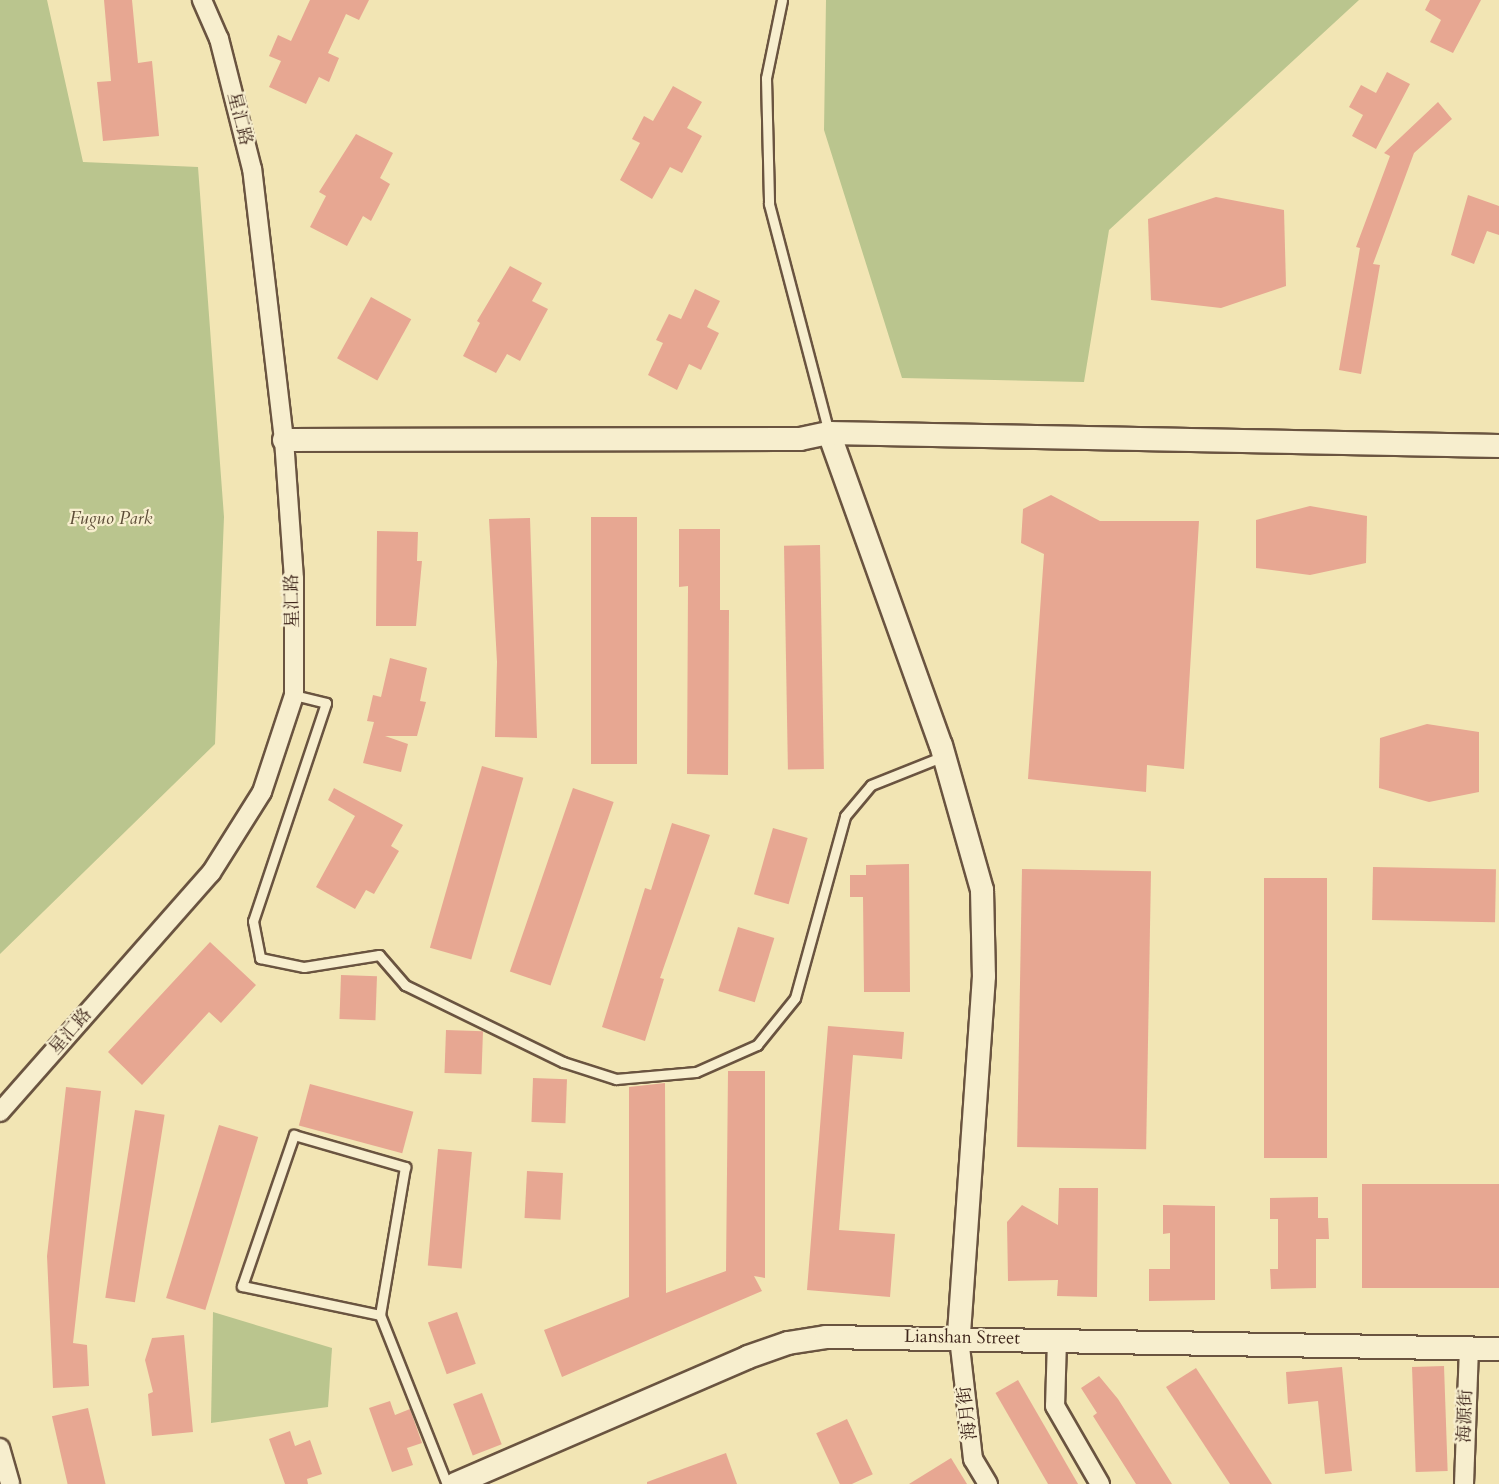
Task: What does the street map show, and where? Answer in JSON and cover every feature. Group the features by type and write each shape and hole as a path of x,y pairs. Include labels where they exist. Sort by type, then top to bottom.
{"street":[{"name":"星汇路","path":"0,1112 211,873 262,792 294,695 294,579 284,440 252,169 219,39 202,0"},
{"path":"830,433 944,756 982,901 984,976 959,1338"},
{"path":"284,440 800,439 830,433 1499,446"},
{"name":"Lianshan Street","path":"455,1484 788,1343 826,1337 1499,1349"},
{"name":"海月街","path":"959,1338 973,1459 988,1484"},
{"path":"1057,1340 1055,1406 1100,1484"},
{"name":"海源街","path":"1464,1484 1469,1348"},
{"path":"1,1453 10,1484"}],"lane":[{"path":"782,0 766,78 769,204 830,433"},
{"path":"294,695 326,703 253,921 260,958 304,967 379,955 405,985 563,1062 616,1078 696,1072 758,1045 795,998 845,816 871,785 944,756"},
{"path":"380,1315 242,1286 294,1135 405,1167 380,1315 447,1484"}],"green space":[{"name":"Fuguo Park","path":"0,0 47,0 83,162 198,167 224,517 215,744 0,954"},
{"path":"826,0 1359,0 1109,230 1084,382 902,378 824,130"},
{"path":"213,1312 332,1348 328,1407 211,1423"}],"building":[{"path":"104,0 132,0 138,63 152,61 159,136 103,141 97,82 111,81"},
{"path":"310,0 369,0 359,20 346,14 328,53 339,58 329,82 319,77 306,104 269,87 281,61 269,56 278,35 291,41"},
{"path":"1430,0 1481,0 1453,53 1430,42 1441,20 1425,10"},
{"path":"1387,72 1410,84 1376,149 1352,136 1363,115 1349,107 1361,85 1376,93"},
{"path":"673,86 702,102 687,128 702,136 682,173 670,167 652,199 620,180 640,143 632,139 644,116 653,121"},
{"path":"1438,102 1452,119 1414,153 1373,264 1380,265 1361,374 1339,370 1360,248 1356,247 1390,156 1384,153"},
{"path":"356,134 393,153 380,178 390,184 371,221 363,216 347,246 310,227 326,196 319,192"},
{"path":"1468,195 1499,206 1499,235 1487,231 1474,264 1451,255"},
{"path":"1216,197 1284,210 1286,286 1221,308 1151,300 1148,219"},
{"path":"510,266 542,283 532,301 548,309 520,361 507,354 496,373 463,356 480,323 477,321"},
{"path":"695,289 720,301 707,327 719,333 701,370 689,364 677,390 648,375 663,343 656,340 669,314 681,319"},
{"path":"371,297 411,319 377,381 337,358"},
{"path":"1051,495 1100,521 1199,521 1184,769 1147,765 1146,792 1028,779 1044,554 1021,543 1023,509"},
{"path":"1310,506 1367,516 1366,563 1310,575 1256,568 1256,520"},
{"path":"591,517 637,517 637,764 591,764"},
{"path":"530,518 537,738 495,737 497,662 489,519"},
{"path":"679,529 720,529 720,610 729,610 728,775 687,774 688,586 679,587"},
{"path":"377,531 418,532 417,561 422,561 416,626 376,626"},
{"path":"820,545 824,769 788,770 784,546"},
{"path":"390,658 427,668 420,701 426,702 417,736 385,736 408,744 401,772 363,763 374,722 367,721 373,695 381,697"},
{"path":"1427,724 1479,732 1479,792 1429,802 1379,788 1380,738"},
{"path":"482,766 523,778 471,960 430,948"},
{"path":"334,788 403,825 391,846 399,851 374,894 366,890 355,909 316,887 355,816 328,800"},
{"path":"573,788 614,802 550,985 510,971"},
{"path":"672,823 710,835 660,978 664,979 645,1041 602,1027 645,888 651,890"},
{"path":"773,828 808,838 789,904 754,894"},
{"path":"909,864 910,992 864,992 863,897 850,897 850,875 866,875 866,865"},
{"path":"1373,867 1496,869 1495,922 1372,920"},
{"path":"1022,869 1151,871 1146,1149 1017,1147"},
{"path":"1264,878 1327,878 1327,1158 1264,1158"},
{"path":"738,927 774,938 755,1002 718,991"},
{"path":"210,942 256,985 221,1023 209,1012 142,1085 108,1052"},
{"path":"341,975 377,976 375,1020 339,1019"},
{"path":"828,1026 904,1032 902,1059 853,1055 839,1230 895,1234 890,1297 807,1290"},
{"path":"446,1030 483,1031 481,1074 444,1073"},
{"path":"728,1071 765,1071 765,1278 754,1276 762,1291 562,1377 544,1330 629,1297 629,1087 665,1083 666,1293 726,1271"},
{"path":"533,1078 567,1079 565,1123 531,1122"},
{"path":"310,1084 413,1112 402,1153 299,1126"},
{"path":"66,1087 101,1091 73,1343 87,1345 89,1386 53,1388 47,1256"},
{"path":"135,1110 165,1115 135,1302 105,1298"},
{"path":"219,1125 258,1137 205,1310 166,1298"},
{"path":"438,1149 472,1152 462,1269 428,1266"},
{"path":"527,1171 563,1173 560,1220 525,1218"},
{"path":"1362,1184 1499,1184 1499,1288 1362,1288"},
{"path":"1059,1188 1098,1188 1097,1297 1057,1296 1058,1280 1008,1281 1007,1222 1022,1205 1058,1225"},
{"path":"1318,1197 1318,1218 1328,1218 1329,1239 1316,1239 1316,1288 1271,1289 1270,1269 1278,1269 1278,1219 1270,1219 1270,1198"},
{"path":"1163,1205 1215,1206 1215,1300 1149,1301 1149,1269 1170,1269 1170,1233 1163,1234"},
{"path":"457,1312 476,1364 447,1374 428,1323"},
{"path":"184,1335 193,1432 152,1436 148,1394 153,1392 145,1360 152,1338"},
{"path":"1444,1366 1448,1471 1416,1472 1412,1367"},
{"path":"1342,1367 1352,1471 1325,1474 1318,1401 1288,1404 1286,1372"},
{"path":"1196,1368 1272,1484 1230,1484 1166,1387"},
{"path":"1099,1376 1118,1399 1172,1484 1136,1484 1093,1416 1097,1413 1081,1388"},
{"path":"1018,1380 1078,1484 1048,1484 995,1393"},
{"path":"482,1393 502,1444 473,1455 453,1404"},
{"path":"390,1401 395,1415 410,1409 422,1443 407,1448 413,1465 392,1472 369,1408"},
{"path":"88,1408 106,1484 68,1484 52,1416"},
{"path":"847,1419 873,1474 852,1484 840,1484 816,1433"},
{"path":"290,1431 295,1446 310,1440 322,1474 307,1479 308,1484 285,1484 269,1439"},
{"path":"726,1453 737,1484 647,1484 647,1482"},
{"path":"951,1458 967,1484 909,1484"}]}
